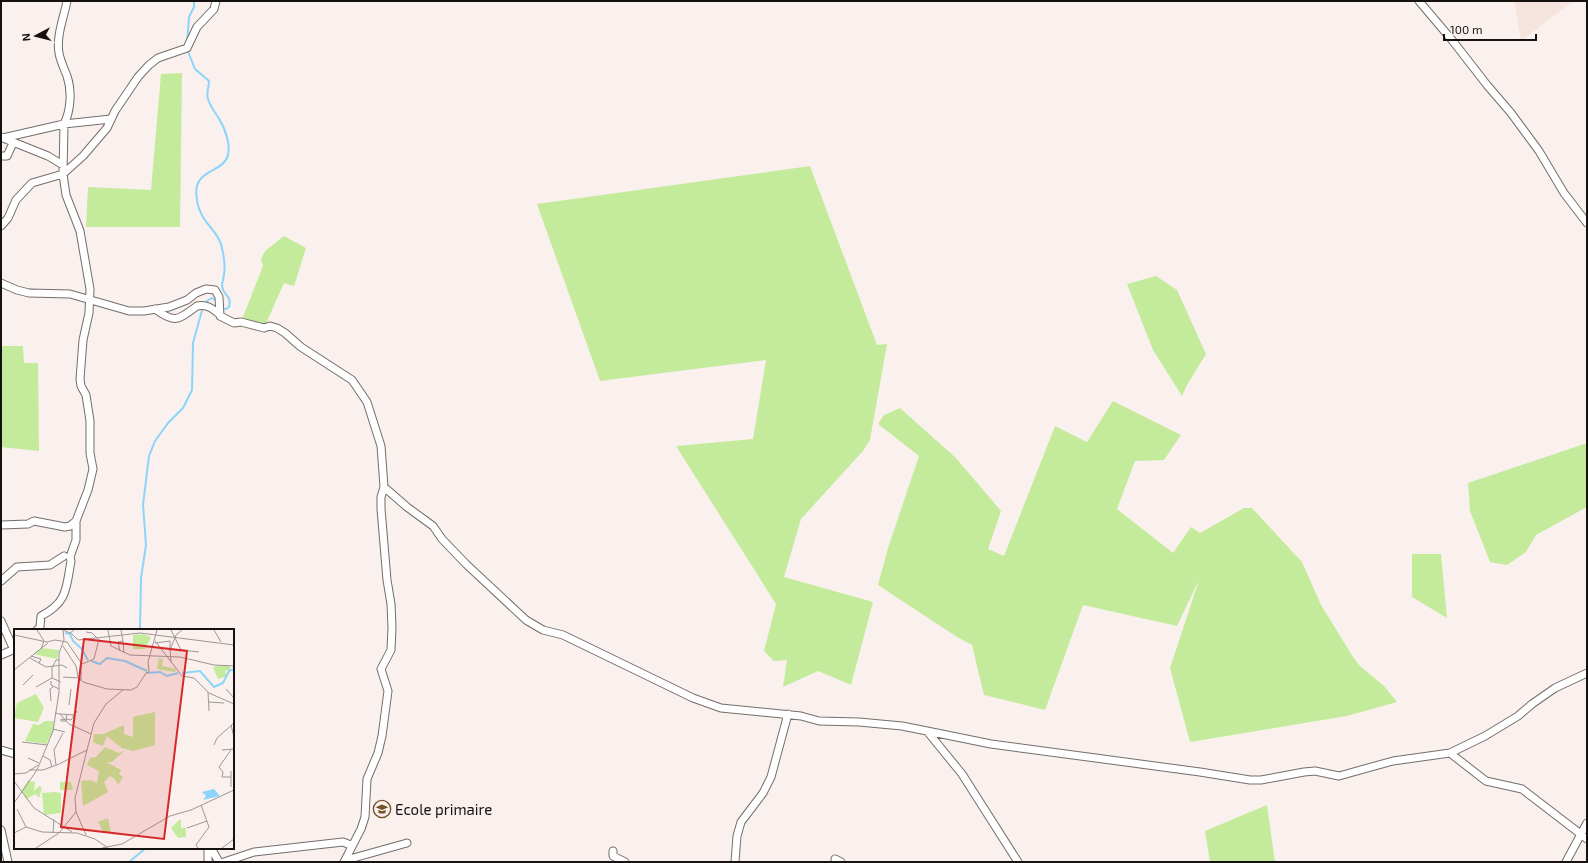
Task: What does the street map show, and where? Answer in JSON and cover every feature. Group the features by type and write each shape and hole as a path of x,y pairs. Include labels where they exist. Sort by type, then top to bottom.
{"street":[{"path":"38,629 40,627 42,616 54,609 61,600 66,589 71,561 70,557 76,540 76,521 88,490 93,469 90,453 90,421 86,395 80,386 83,340 89,313 88,298 90,289 80,231 66,195 63,174 64,124 67,118 70,96 68,80 58,53 58,41 67,1"},
{"path":"1,226 8,218 16,200 32,183 63,174 83,156 107,128 128,92 149,65 158,58 187,48 191,36 197,27 214,9 216,1"},
{"path":"1419,1 1452,40 1486,86 1511,113 1539,151 1564,193 1587,223"},
{"path":"2,138 64,124 111,119"},
{"path":"2,138 48,156 63,165"},
{"path":"1,156 7,156 13,143"},
{"path":"1,283 17,290 29,293 70,294 129,311 155,309 180,303 206,289 215,290 220,305 218,313"},
{"path":"155,309 167,318 175,319 201,305 209,307 220,316 234,323 241,322 264,328 270,326 277,328 301,347 352,380 367,402 376,427 381,446 384,487 381,508 387,580 391,604 391,650 381,669 388,691 381,743 367,779 365,817 361,829 345,861"},
{"path":"384,487 407,507 433,526 442,539 466,564 526,620 537,628 563,635 709,705 733,710 805,716 819,721 859,722 902,726 991,744 1250,780 1261,780 1315,771 1339,776 1393,761 1450,753 1485,736 1518,716 1555,688 1587,673"},
{"path":"1,525 28,524 34,521 65,527 70,526 76,521"},
{"path":"1,581 17,567 50,565 64,556"},
{"path":"1,621 14,649 1,655"},
{"path":"735,862 737,836 741,822 763,793 771,777 788,714"},
{"path":"927,731 962,774 1018,862"},
{"path":"1,750 14,754"},
{"path":"1450,753 1486,781 1522,789 1587,839"},
{"path":"1566,862 1587,823"},
{"path":"1,830 2,845 8,862"},
{"path":"224,862 265,850 343,842 352,846"},
{"path":"345,861 407,843"},
{"path":"208,849 208,862"},
{"path":"212,849 219,862"},
{"path":"612,851 613,856 625,862"}],"shaded area":[{"path":"1514,1 1574,1 1521,41"}],"green space":[{"path":"182,73 180,227 86,227 88,187 151,190 161,74"},
{"path":"810,166 877,345 887,344 870,440 863,451 801,519 784,577 873,602 851,685 818,671 783,687 787,660 774,661 764,651 776,604 676,446 753,439 766,360 600,381 537,204"},
{"path":"284,236 306,248 294,286 284,283 264,328 241,322 263,266 261,259 265,251"},
{"path":"1156,276 1177,290 1206,354 1182,396 1153,350 1127,284"},
{"path":"1,346 23,346 24,363 38,363 39,451 1,447"},
{"path":"1113,401 1181,435 1164,460 1135,461 1117,509 1173,553 1191,527 1200,533 1244,508 1252,508 1302,562 1321,605 1353,657 1360,666 1384,686 1397,702 1347,716 1190,742 1170,668 1199,580 1177,626 1083,605 1045,710 984,695 972,645 957,637 878,585 888,548 919,456 878,424 884,415 900,408 956,458 1001,511 988,549 1004,556 1055,426 1087,442"},
{"path":"1587,443 1587,507 1536,535 1526,552 1507,565 1490,562 1470,511 1468,483"},
{"path":"1412,554 1441,554 1447,618 1412,597"},
{"path":"1267,805 1275,862 1210,862 1205,831"}],"waterway":[{"path":"187,43 189,17 194,7 194,1"},
{"path":"187,49 195,69 209,81 207,97 223,126 229,148 227,158 224,163 202,177 198,182 196,190 197,202 200,211 205,221 219,239 223,251 225,267 222,286 230,303 229,307 226,309 221,308"},
{"path":"204,303 212,298 217,301"},
{"path":"140,629 141,578 146,545 143,505 149,456 155,441 168,423 183,408 192,390 193,343 203,307"},
{"path":"129,862 145,849"}],"place":[{"name":"Ecole primaire","path":"382,809"}]}
